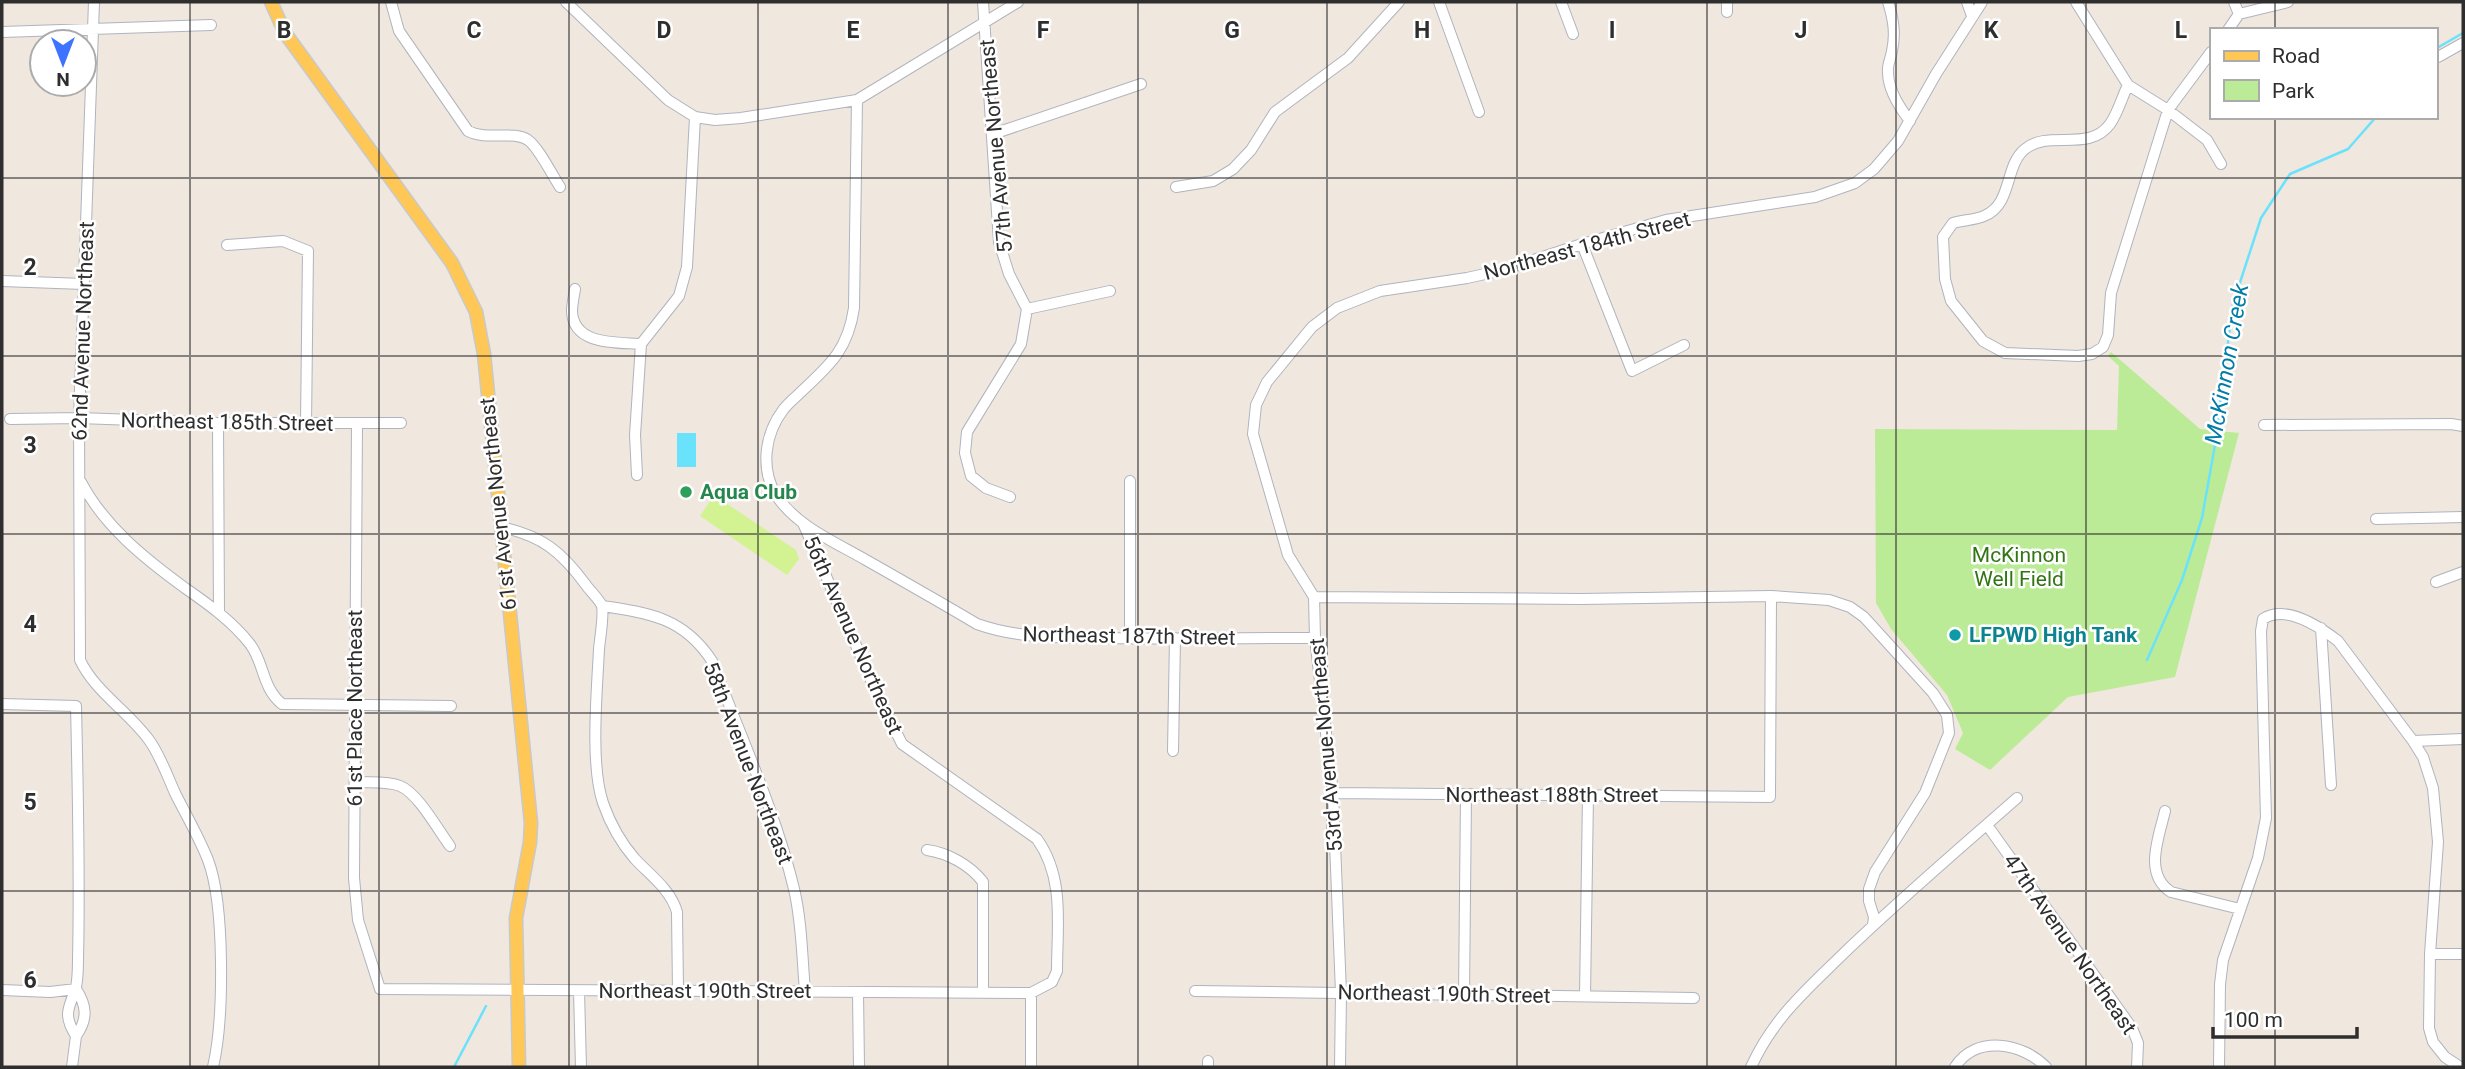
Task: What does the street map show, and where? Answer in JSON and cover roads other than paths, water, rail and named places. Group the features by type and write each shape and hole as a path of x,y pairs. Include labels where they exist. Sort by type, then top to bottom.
{"main road":[{"name":"61st Avenue Northeast","path":"271,2 285,33 452,263 476,312 484,354 531,823 516,918 519,1067"}],"street":[{"name":"62nd Avenue Northeast","path":"92,28 94,2"},
{"path":"391,2 399,31 468,131 477,136 520,137 530,141 560,187"},
{"path":"566,2 668,100 695,117 715,120 857,100 1018,2"},
{"name":"57th Avenue Northeast","path":"983,2 999,242 1009,274 1027,309"},
{"path":"1175,187 1213,181 1233,169 1251,150 1275,112 1348,58 1399,2"},
{"path":"1439,2 1479,112"},
{"path":"1561,2 1573,34"},
{"path":"1888,2 1895,30 1887,69 1889,82 1900,108 1910,121"},
{"path":"1966,2 1972,16"},
{"name":"Northeast 184th Street","path":"1314,597 1288,555 1253,434 1256,405 1267,382 1312,327 1337,308 1380,291 1503,270 1666,220 1783,202 1837,190 1855,183 1874,169 1898,141 1936,74 1982,2"},
{"path":"2076,2 2128,85 2168,110 2207,140 2221,164"},
{"path":"2234,2 2239,15"},
{"path":"2229,28 2239,15 2288,2"},
{"path":"98,29 211,25"},
{"path":"2,32 28,31"},
{"path":"2438,57 2463,43"},
{"path":"2128,85 2109,125 2094,136 2080,141 2038,143 2025,149 2015,161 2001,200 1994,210 1983,217 1953,223 1943,237 1945,279 1951,302 1983,341 1993,348 2006,353 2078,356 2092,354 2103,347 2108,335 2111,293 2168,110 2210,53"},
{"path":"993,134 1141,84"},
{"name":"62nd Avenue Northeast","path":"90,98 79,418 79,660 85,671 152,743 208,862 220,936 220,999 217,1049 213,1067"},
{"path":"803,523 777,496 768,478 768,440 783,409 833,362 846,342 851,327 855,282 857,100"},
{"path":"636,475 635,435 641,344 679,296 687,267 695,117"},
{"path":"227,245 283,241 308,251 306,424"},
{"path":"1582,244 1633,371 1684,345"},
{"path":"2,281 84,284"},
{"path":"575,289 572,313 585,334 596,341 641,344"},
{"path":"1010,497 986,488 971,476 965,453 967,432 1021,344 1027,309 1111,291"},
{"name":"Northeast 185th Street","path":"10,419 401,423"},
{"path":"218,423 219,613"},
{"name":"61st Place Northeast","path":"357,424 355,902 362,935 380,989"},
{"path":"2264,425 2463,426"},
{"path":"79,479 92,503 109,525 154,565 219,613 251,645 268,690 282,704 451,706"},
{"path":"1130,481 1130,638"},
{"path":"2376,519 2463,517"},
{"name":"Northeast 187th Street","path":"803,523 977,624 1000,632 1021,636 1315,638"},
{"name":"56th Avenue Northeast","path":"803,523 874,687 902,744 1037,839 1048,853 1058,891 1057,971 1052,982 1031,993"},
{"path":"501,527 524,532 543,541 561,555 602,606 598,780 603,803 616,832 675,904 678,991"},
{"path":"2436,582 2463,572"},
{"path":"1314,597 1581,599 1770,596 1829,600 1850,607 1864,617 1933,692 1947,715 1950,733 1925,793 1875,872 1869,901 1874,916 1873,925"},
{"name":"Northeast 188th Street","path":"1333,793 1770,797 1770,596"},
{"name":"53rd Avenue Northeast","path":"1314,597 1315,638 1333,793 1341,993 1340,1067"},
{"name":"58th Avenue Northeast","path":"602,606 648,613 671,622 688,632 712,661 783,848 795,892 805,991"},
{"path":"2219,1067 2220,984 2223,960 2258,858 2266,818 2261,631 2263,619 2270,614 2281,614 2321,628 2338,641 2423,757 2433,788 2438,842 2430,954 2429,1028 2433,1042 2445,1057 2460,1067"},
{"path":"2321,628 2331,785"},
{"path":"1173,751 1175,638"},
{"path":"2,704 76,706 80,838 78,964 76,989 68,1003 68,1023 76,1036"},
{"path":"2413,741 2463,739"},
{"path":"356,782 389,783 402,787 414,797 450,846"},
{"path":"1464,995 1466,794"},
{"path":"1585,996 1588,795"},
{"path":"1751,1067 1762,1043 1784,1012 1873,925 2017,798"},
{"path":"2165,811 2154,856 2158,879 2163,887 2171,892 2240,909"},
{"name":"47th Avenue Northeast","path":"1987,825 2132,1028 2138,1043 2137,1067"},
{"path":"928,849 943,852 976,874 983,882 983,992"},
{"path":"2430,954 2463,954"},
{"path":"2,990 50,992 76,989"},
{"path":"72,1067 76,1036 84,1023 85,1003 76,989"},
{"name":"Northeast 190th Street","path":"380,989 1031,993"},
{"path":"579,991 582,1067"},
{"name":"Northeast 190th Street","path":"1195,991 1694,998"},
{"path":"858,992 859,1067"},
{"path":"1031,993 1031,1067"},
{"path":"1955,1067 1972,1051 1994,1045 2015,1047 2035,1056 2046,1067"}],"water":[{"path":"677,433 696,433 696,467 677,467"}],"waterway":[{"name":"McKinnon Creek","path":"2437,48 2463,33"},
{"name":"McKinnon Creek","path":"2147,660 2182,580 2202,518 2215,445 2233,304 2261,218 2290,174 2348,149 2374,119"},
{"path":"454,1067 486,1006"}],"place":[{"name":"Aqua Club","path":"686,492"},
{"name":"LFPWD High Tank","path":"1955,635"}],"park label":[{"name":"McKinnon Well Field","path":"2019,567"}]}
